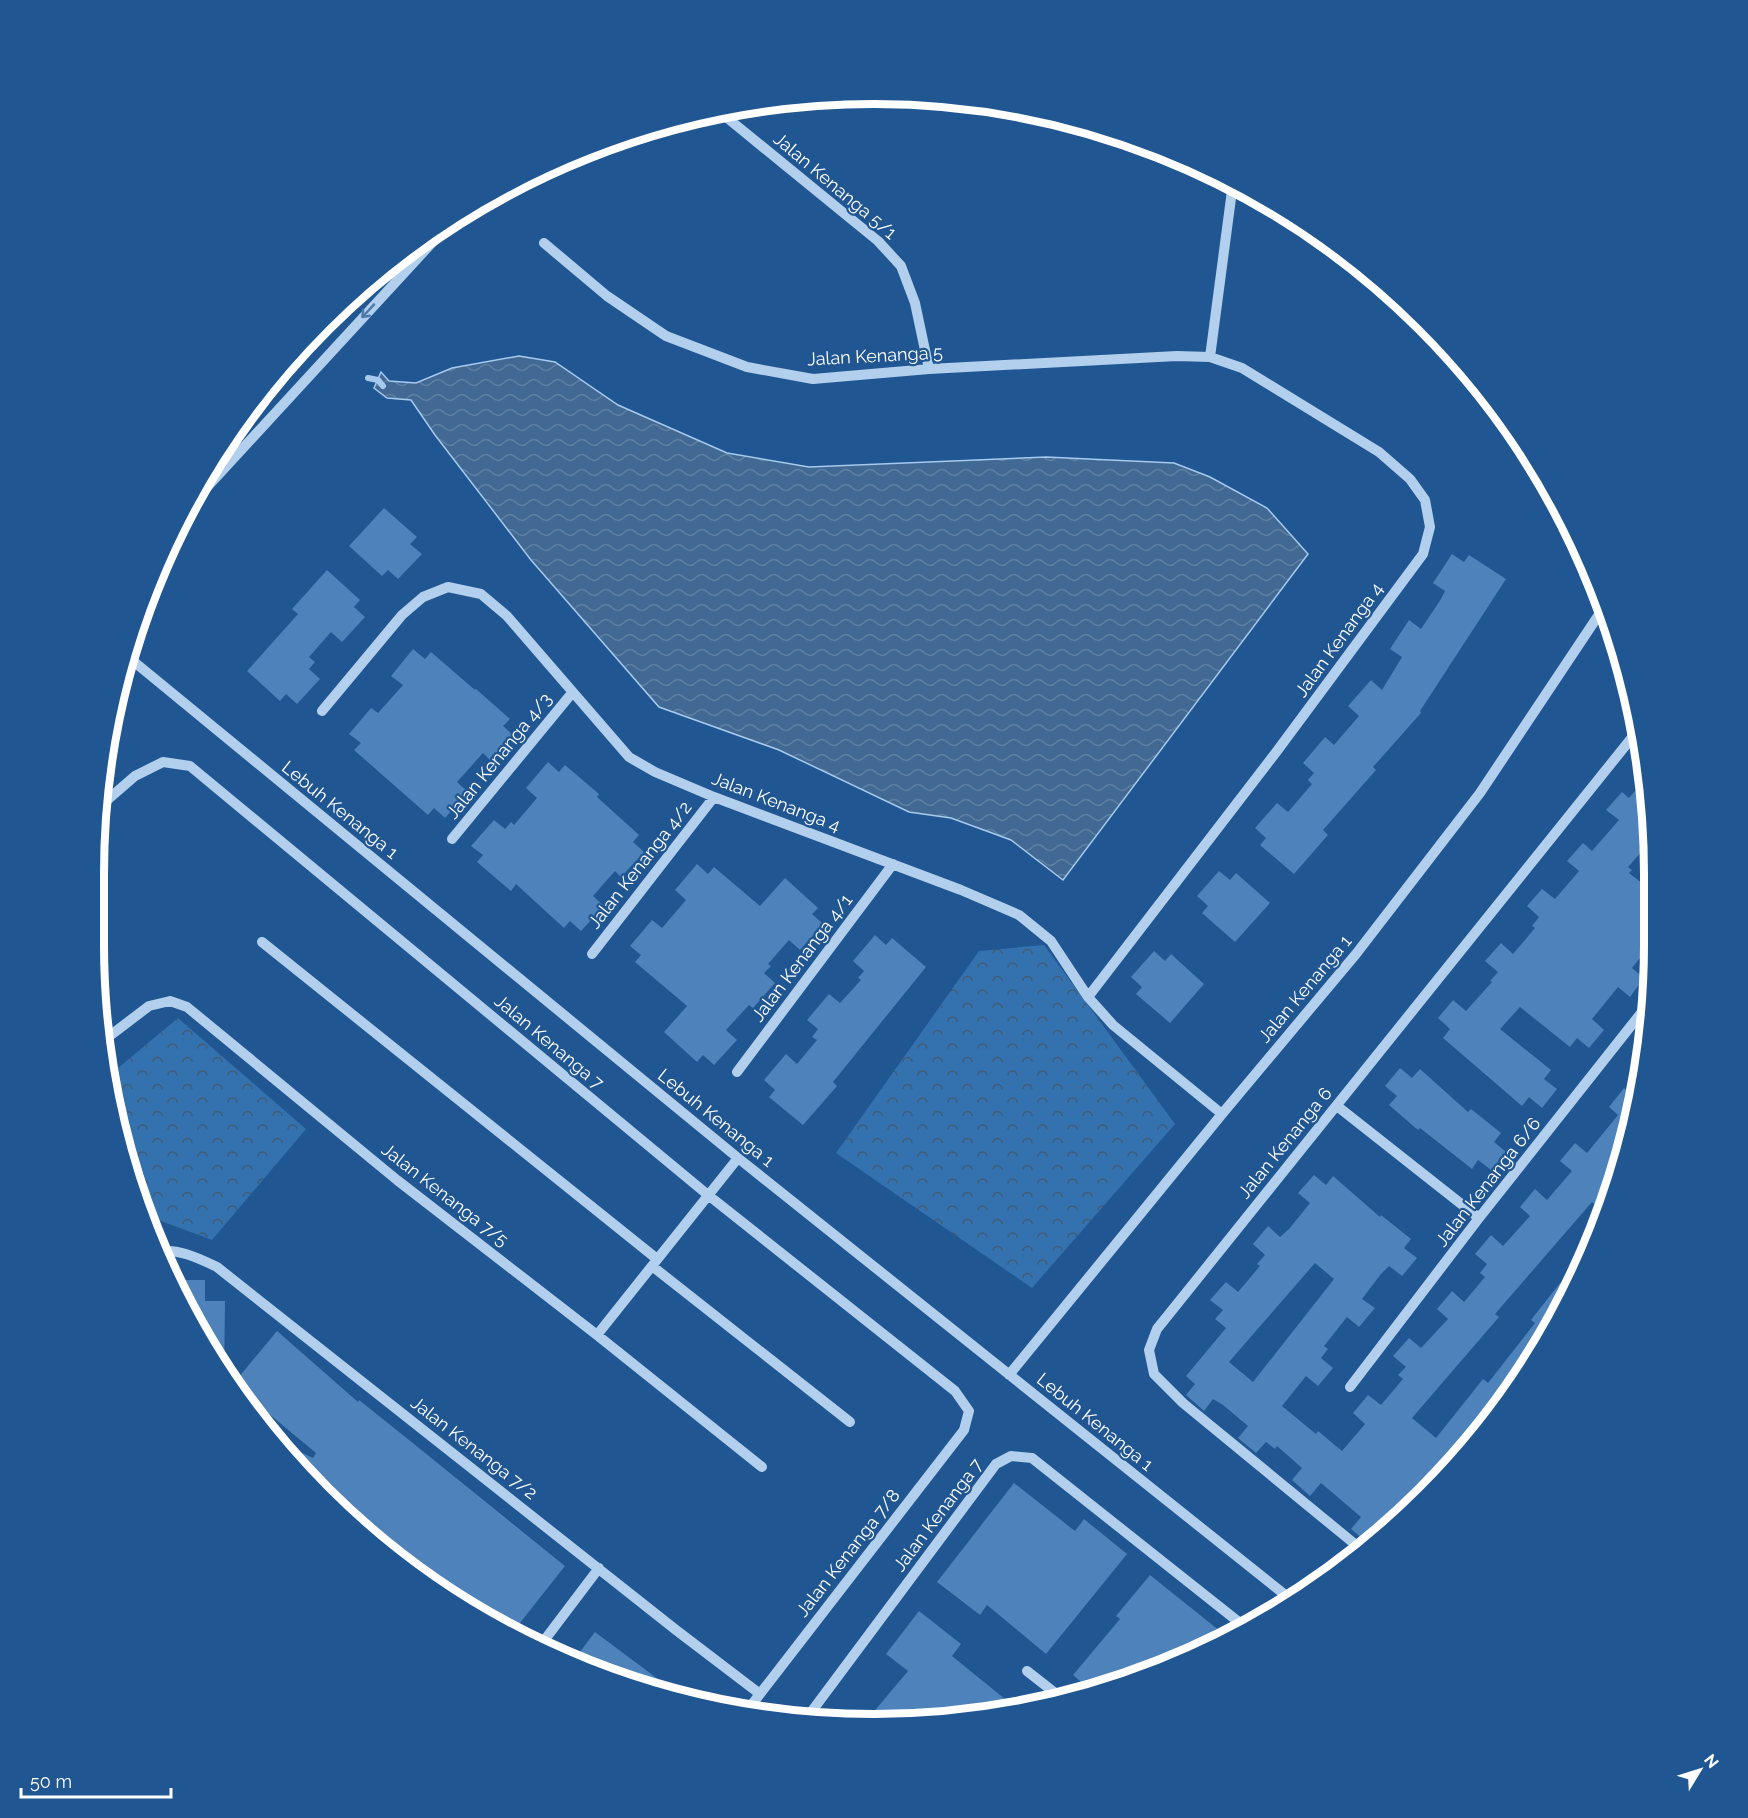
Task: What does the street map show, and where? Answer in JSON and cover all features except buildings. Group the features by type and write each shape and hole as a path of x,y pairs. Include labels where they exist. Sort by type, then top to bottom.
{"street":[{"name":"Jalan Kenanga 5/1","path":"727,118 878,241 901,266 915,303 929,369"},
{"path":"1210,357 1232,192"},
{"name":"Jalan Kenanga 5","path":"544,243 607,296 666,336 747,367 813,379 929,369 1176,356 1210,357"},
{"path":"210,484 430,244"},
{"name":"Jalan Kenanga 4","path":"1088,997 1277,751 1423,554 1430,527 1425,500 1410,479 1379,452 1242,368 1210,357"},
{"name":"Jalan Kenanga 4","path":"322,711 402,615 423,597 448,587 481,594 507,616 629,758 655,772 714,797 961,890 1019,915 1051,941 1088,997 1113,1025 1222,1114"},
{"name":"Jalan Kenanga 1","path":"1010,1375 1222,1114 1356,954 1480,793 1599,614"},
{"name":"Lebuh Kenanga 1","path":"134,662 738,1158 1285,1595"},
{"name":"Jalan Kenanga 4/3","path":"452,839 572,693"},
{"name":"Jalan Kenanga 6","path":"1356,1545 1183,1403 1154,1374 1149,1350 1157,1329 1632,737"},
{"name":"Jalan Kenanga 7","path":"107,800 135,776 163,762 190,766 708,1195 955,1391 969,1411"},
{"name":"Jalan Kenanga 4/2","path":"592,954 714,797"},
{"name":"Jalan Kenanga 4/1","path":"737,1072 893,864"},
{"path":"262,942 850,1422"},
{"name":"Jalan Kenanga 7/5","path":"109,1036 149,1006 170,1001 187,1007 397,1180 762,1467"},
{"name":"Jalan Kenanga 6/6","path":"1350,1387 1479,1218 1641,1013"},
{"path":"1336,1106 1479,1218"},
{"path":"597,1335 738,1158"},
{"name":"Jalan Kenanga 7/2","path":"167,1250 194,1256 217,1267 760,1694"},
{"name":"Jalan Kenanga 7/8","path":"752,1705 964,1430 969,1411"},
{"name":"Jalan Kenanga 7","path":"811,1712 996,1464 1011,1456 1032,1458 1239,1622"},
{"path":"544,1640 599,1568"},
{"path":"1028,1671 1055,1692"}],"green space":[{"path":"1044,945 1175,1124 1032,1288 836,1153 979,951"},
{"path":"178,1018 306,1129 212,1240 161,1221 156,1223 130,1143 114,1071"}],"water":[{"path":"519,356 555,362 618,405 727,453 809,467 1046,457 1174,463 1210,477 1267,508 1308,554 1063,880 1011,840 951,818 909,812 779,750 659,707 531,560 411,400 387,398 374,388 381,372 389,381 416,383 452,368"}],"waterway":[{"path":"368,378 378,380 383,386"}]}
